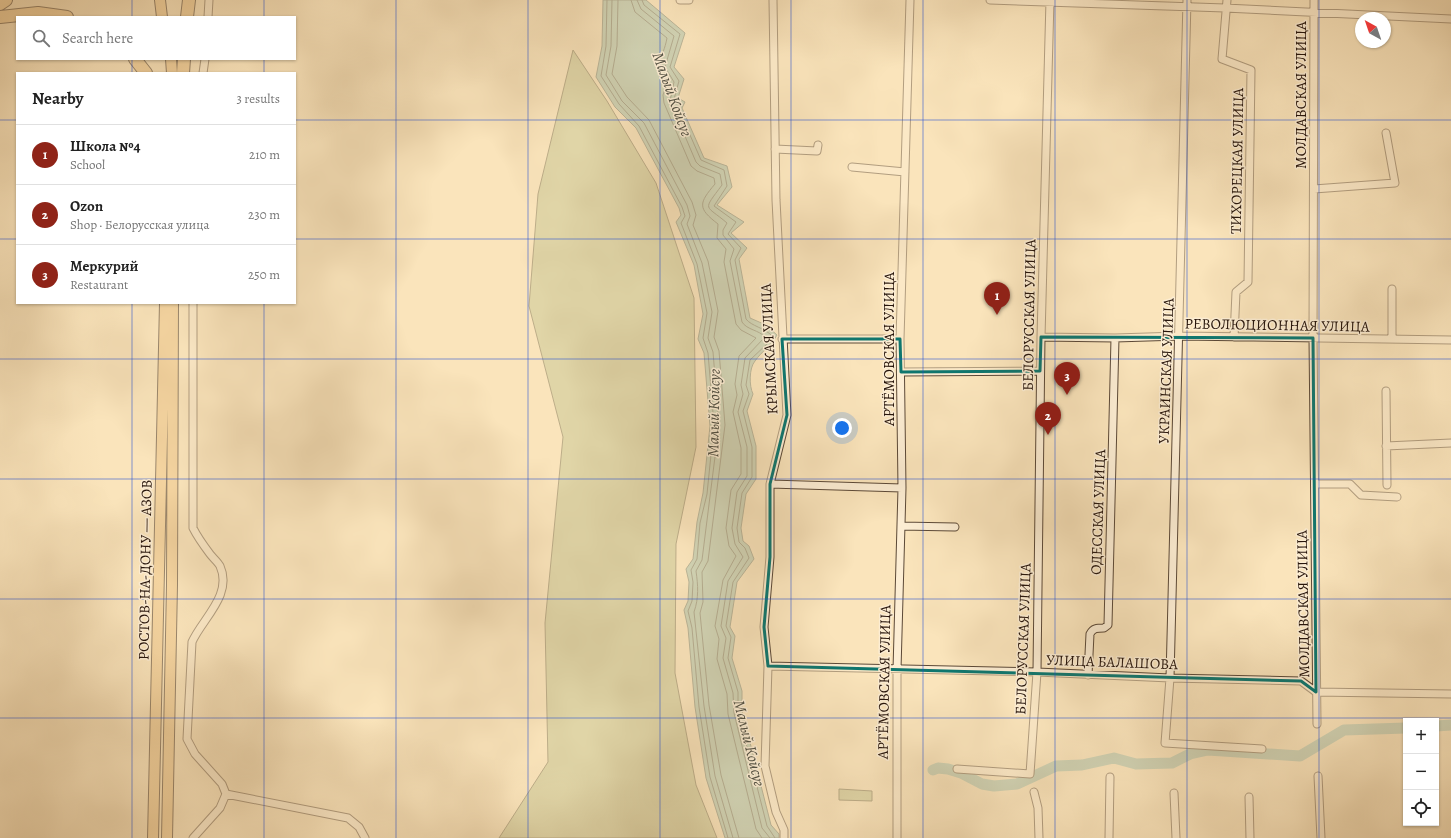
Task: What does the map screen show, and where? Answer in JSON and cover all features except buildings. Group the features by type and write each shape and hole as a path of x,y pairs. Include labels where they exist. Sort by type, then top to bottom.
{"highway":[{"path":"0,4 6,0"},
{"path":"187,16 189,0"},
{"path":"0,17 38,13 60,16"},
{"path":"136,60 145,72"},
{"path":"183,72 184,60"}],"main road":[{"path":"160,0 162,16"},
{"path":"165,0 167,16"},
{"path":"166,60 167,72"},
{"path":"171,60 172,72"},
{"name":"РОСТОВ-НА-ДОНУ — АЗОВ","path":"153,838 165,304"},
{"name":"РОСТОВ-НА-ДОНУ — АЗОВ","path":"167,838 172,577 173,304"}],"street":[{"path":"208,16 209,0"},
{"path":"680,0 689,0"},
{"name":"КРЫМСКАЯ УЛИЦА","path":"773,0 775,149 782,339 787,415 770,484 770,557 764,627 768,666 764,766 776,812 784,830 784,838"},
{"name":"АРТЁМОВСКАЯ УЛИЦА","path":"897,838 897,670 902,488 900,339 910,0"},
{"path":"990,0 1187,3 1225,8 1451,19"},
{"name":"ТИХОРЕЦКАЯ УЛИЦА","path":"1227,0 1225,8 1222,60 1251,70 1248,282 1236,292 1234,337"},
{"name":"МОЛДАВСКАЯ УЛИЦА","path":"1314,0 1313,338 1317,724"},
{"name":"БЕЛОРУССКАЯ УЛИЦА","path":"957,769 1030,774 1037,672 1040,371 1050,1"},
{"name":"УКРАИНСКАЯ УЛИЦА","path":"1187,3 1180,336 1170,678 1165,743 1262,749"},
{"path":"203,72 204,60"},
{"name":"МОЛДАВСКАЯ УЛИЦА","path":"1314,189 1394,183 1386,133"},
{"path":"775,149 818,151 818,145"},
{"path":"852,167 905,172"},
{"path":"1392,289 1392,339"},
{"path":"193,304 193,528 199,540 220,566 223,578 221,593 216,606 197,630 192,642 187,739 195,754 222,784 226,794 220,808 193,838"},
{"name":"РЕВОЛЮЦИОННАЯ УЛИЦА","path":"1041,337 1115,338 1180,336 1451,340"},
{"name":"ОДЕССКАЯ УЛИЦА","path":"1088,675 1090,634 1092,631 1104,628 1108,625 1115,338"},
{"path":"782,339 900,339"},
{"path":"901,372 1040,371"},
{"path":"1386,391 1387,485"},
{"path":"1386,446 1451,443"},
{"path":"770,484 902,488"},
{"path":"1314,484 1350,484 1361,495 1397,497"},
{"path":"901,526 955,527"},
{"name":"УЛИЦА БАЛАШОВА","path":"768,666 1037,672 1170,678 1301,681 1316,692"},
{"path":"1316,692 1451,694"},
{"path":"1318,776 1321,838"},
{"path":"1109,838 1110,777"},
{"path":"1034,792 1038,808 1039,838"},
{"path":"1174,793 1176,838"},
{"path":"226,794 348,818 359,827 365,838"},
{"path":"1248,797 1250,838"}],"highlighted area":[{"path":"1041,337 1313,338 1316,692 1301,681 768,666 764,627 770,557 770,484 787,415 782,339 900,339 901,372 1040,371"}],"green space":[{"path":"573,50 607,101 656,183 694,298 696,447 676,544 675,673 696,785 717,838 499,838 548,762 545,623 563,437 529,306 538,194"},
{"path":"839,789 872,791 872,801 839,800"}],"water":[{"name":"Малый Койсуг","path":"603,0 646,0 685,33 674,67 684,79 678,98 685,102 682,108 704,158 727,166 732,187 717,205 744,222 731,233 747,248 739,259 750,318 766,325 777,335 753,364 750,377 753,394 747,411 756,446 756,479 746,494 741,528 743,541 749,546 754,559 737,582 730,627 735,636 732,658 742,691 742,711 771,825 779,834 779,838 725,838 706,778 695,707 688,628 684,610 688,601 689,582 686,569 693,559 697,522 703,493 710,426 704,353 698,339 703,314 694,265 676,222 681,215 679,208 636,128 615,107 596,77 602,46"}],"waterway":[{"path":"1439,726 1451,725"},
{"path":"933,770 938,768 948,769 961,773 982,784 994,786 1017,784 1056,766 1082,765 1114,758 1136,764 1172,763 1190,754 1208,750 1300,756 1344,730 1403,728"}],"place":[{"name":"Школа №4","path":"997,315"},
{"name":"Меркурий","path":"1067,395"},
{"name":"Ozon","path":"1048,435"}]}
